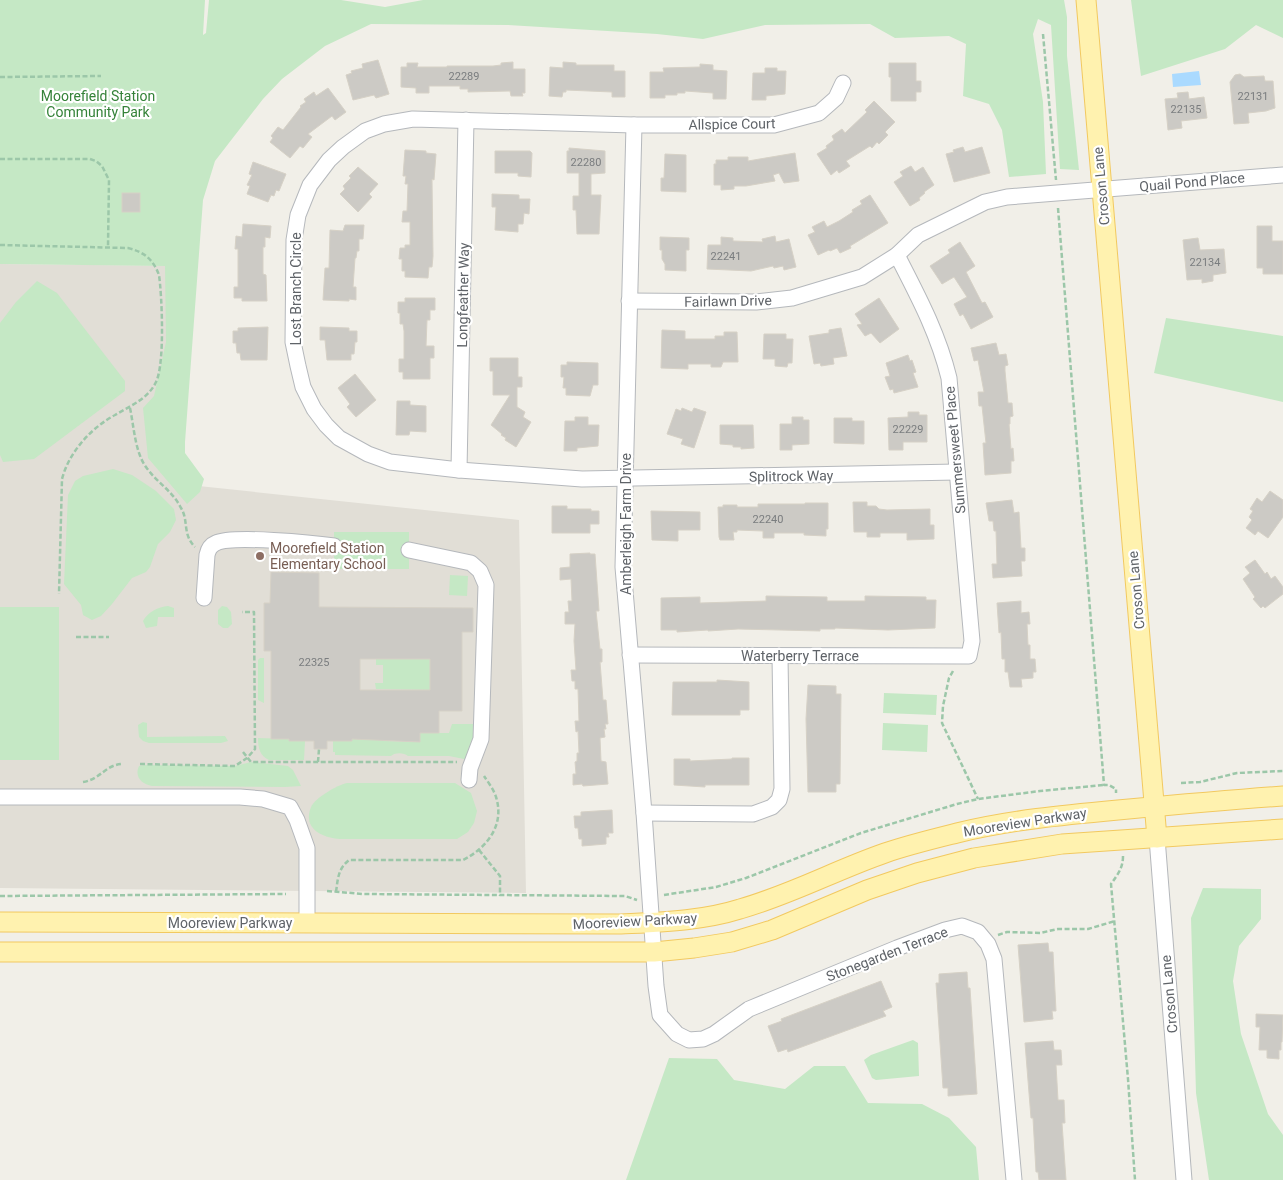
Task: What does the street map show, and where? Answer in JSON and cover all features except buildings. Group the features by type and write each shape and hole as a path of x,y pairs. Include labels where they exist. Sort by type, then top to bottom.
{"main road":[{"name":"Croson Lane","path":"1086,0 1157,838"},
{"name":"Mooreview Parkway","path":"0,922 621,924 708,917 740,910 884,854 958,832 1035,818 1283,796"},
{"name":"Mooreview Parkway","path":"0,952 654,952 732,942 772,930 867,890 917,873 974,858 1062,844 1283,829"}],"street":[{"name":"Allspice Court","path":"634,125 774,125 819,113 836,98 843,82"},
{"name":"Lost Branch Circle","path":"626,479 557,478 390,462 368,454 339,438 314,409 303,387 293,342 294,240 298,215 310,185 329,160 357,136 384,124 413,120 466,120 634,125"},
{"name":"Longfeather Way","path":"460,470 466,120"},
{"name":"Amberleigh Farm Drive","path":"634,125 624,567 651,897 651,922"},
{"name":"Quail Pond Place","path":"1101,189 1283,175"},
{"name":"Fairlawn Drive","path":"629,301 756,302 792,298 862,278 898,255 918,235 985,202 1007,197 1101,189"},
{"name":"Summersweet Place","path":"898,255 930,319 942,351 949,378 972,641 963,656"},
{"name":"Splitrock Way","path":"626,479 957,472"},
{"path":"204,598 207,555 208,550 214,544 222,541 270,541 316,543 334,546"},
{"path":"409,550 470,563 480,571 486,585 481,739 469,774"},
{"name":"Waterberry Terrace","path":"630,655 963,656"},
{"path":"644,813 753,814 772,807 779,800 782,789 780,656"},
{"path":"0,797 240,798 263,799 290,807 307,848 307,923"},
{"name":"Croson Lane","path":"1157,838 1184,1180"},
{"name":"Stonegarden Terrace","path":"651,922 660,1015 677,1034 689,1040 709,1037 749,1009 945,930 962,926 978,932 988,944"},
{"path":"988,944 994,959 1014,1180"}],"path":[{"path":"1043,34 1104,785"},
{"path":"0,77 100,76"},
{"path":"0,159 90,159 96,161 102,166 109,180 108,246"},
{"path":"0,246 108,246 128,248 144,253 156,266 160,280 162,334 157,381 150,391 130,408 114,415 90,434 74,450 66,465 62,478 59,594"},
{"path":"130,408 138,450 145,467 174,495 183,510 188,538 207,555"},
{"path":"140,764 236,766 248,758 255,749 254,612 242,612"},
{"path":"76,637 109,637"},
{"path":"963,656 949,678 943,706 942,723 978,799"},
{"path":"318,762 320,749"},
{"path":"243,752 251,762 458,762 469,774 484,776 496,796 499,818 490,839 474,854 463,860 349,860 342,866 336,892"},
{"path":"77,782 95,779 111,766 122,764"},
{"path":"1181,783 1200,782 1237,773 1283,771"},
{"path":"327,891 363,894 625,896 635,900 716,887 782,865 861,832 928,811 978,799 1109,785 1116,789 1119,810"},
{"path":"1122,840 1123,865 1111,884 1135,1180"},
{"path":"479,850 500,876 500,896"},
{"path":"0,896 286,894"},
{"path":"988,944 994,937 1007,932 1040,933 1058,929 1088,929 1115,921"}],"shaded area":[{"name":"Moorefield Station Elementary School","path":"0,264 185,266 170,483 519,520 526,893 0,888"}],"green space":[{"name":"Moorefield Station Community Park","path":"0,0 205,0 203,35 206,33 209,0 341,0 385,7 423,0 1064,0 1067,17 1067,56 1079,170 1060,169 1051,25 1038,19 1033,34 1043,102 1046,174 1009,177 1002,130 989,104 963,96 966,44 949,36 895,38 870,24 765,25 703,39 657,34 508,25 371,24 325,46 282,79 263,99 215,161 203,200 185,442 185,453 204,479 200,492 187,504 148,458 143,408 154,396 166,342 165,266 0,264"},
{"path":"1131,0 1283,0 1283,38 1256,25 1225,49 1141,76"},
{"path":"37,281 57,293 125,381 125,391 34,459 3,462 0,455 0,323 16,302"},
{"path":"1166,318 1283,336 1283,402 1154,373"},
{"path":"113,469 132,475 156,491 174,509 176,520 170,532 158,544 150,567 146,572 132,578 101,616 92,620 83,615 81,605 64,584 68,495 75,481 83,476"},
{"path":"334,532 409,532 409,569 334,569"},
{"path":"450,575 468,576 467,596 449,595"},
{"path":"168,606 174,608 174,617 158,617 157,626 146,628 143,621 150,613"},
{"path":"222,606 227,607 231,612 232,624 228,628 223,628 218,624 218,610"},
{"path":"0,607 59,607 59,760 0,760"},
{"path":"264,658 264,703 258,700 258,660"},
{"path":"376,659 430,659 430,690 376,689 375,683 383,683 383,665 376,665"},
{"path":"884,693 937,695 936,715 883,713"},
{"path":"143,722 147,723 147,737 225,736 228,741 221,743 149,743 139,737 138,725"},
{"path":"883,723 928,725 927,752 882,750"},
{"path":"452,724 477,724 469,760 449,756 408,756 400,753 391,756 335,755 335,752 333,752 333,741 383,739 383,741 420,742 420,733 449,733"},
{"path":"258,738 305,741 304,760 269,760 260,751"},
{"path":"251,762 288,766 293,770 301,786 152,786 145,784 138,777 139,766 145,765 235,766"},
{"path":"347,783 455,783 471,793 477,811 474,823 468,832 457,839 340,839 327,837 312,827 309,821 311,807 313,803 327,792"},
{"path":"1203,888 1261,889 1261,919 1239,946 1233,981 1241,1034 1268,1114 1283,1135 1283,1180 1209,1180 1196,1093 1191,918"},
{"path":"913,1040 918,1043 919,1076 876,1080 872,1078 864,1060 871,1055"},
{"path":"669,1058 717,1059 734,1080 785,1089 814,1066 845,1066 868,1103 922,1104 949,1118 976,1147 979,1180 626,1180"}],"water":[{"path":"1199,71 1201,85 1173,87 1172,74"}],"place":[{"name":"Moorefield Station Elementary School","path":"260,556"}]}
